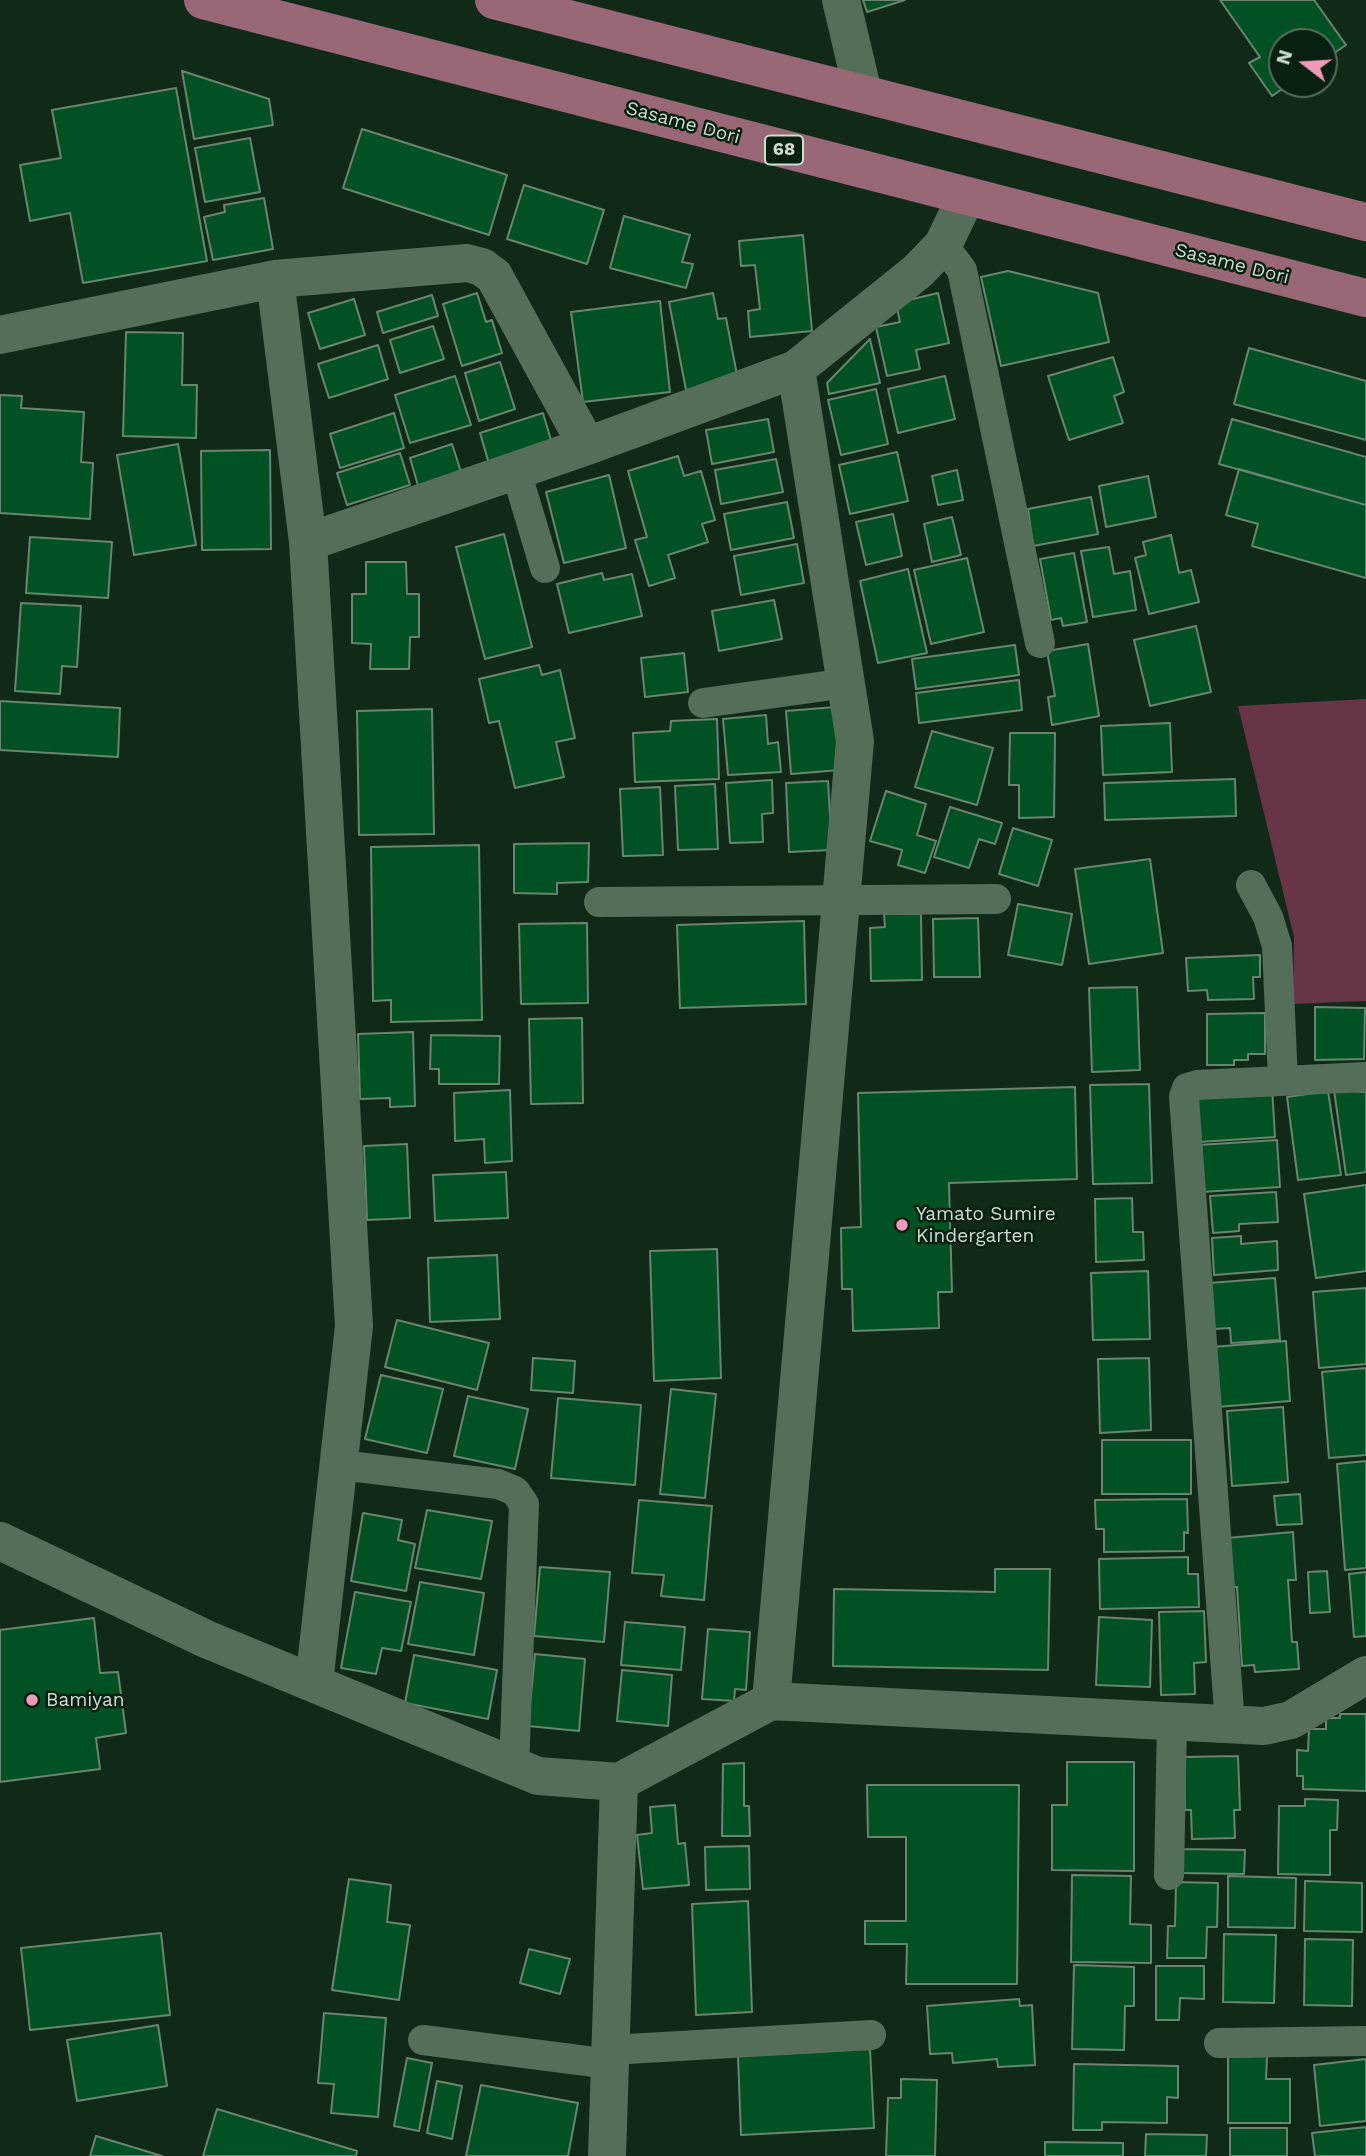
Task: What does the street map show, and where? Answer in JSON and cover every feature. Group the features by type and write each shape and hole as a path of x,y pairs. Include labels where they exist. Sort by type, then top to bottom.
{"main road":[{"name":"Sasame Dori","path":"203,0 1366,298"},
{"path":"494,0 1366,222"}],"street":[{"path":"841,0 863,93"},
{"path":"308,542 587,446 796,369 918,271 943,244 966,197"},
{"path":"0,335 275,279 467,263 482,267 494,276 587,446"},
{"path":"275,279 308,542 354,1326 314,1683"},
{"path":"771,1701 855,741 796,369"},
{"path":"0,1541 206,1639 538,1776 620,1782 771,1701 1264,1726 1291,1720 1366,1675"},
{"path":"607,2156 620,1782"}],"lane":[{"path":"943,244 962,270 1040,643"},
{"path":"516,471 545,568"},
{"path":"704,703 847,683"},
{"path":"1251,885 1268,917 1277,946 1283,1080"},
{"path":"599,902 996,899"},
{"path":"1230,1725 1184,1097 1187,1088 1197,1085 1366,1077"},
{"path":"340,1465 498,1484 515,1491 524,1504 514,1767"},
{"path":"1169,1875 1172,1722"},
{"path":"424,2040 610,2057 871,2035"},
{"path":"1219,2043 1366,2041"}],"shaded area":[{"path":"1366,699 1366,1001 1293,1004 1294,937 1238,706"}],"building":[{"path":"863,0 905,0 867,12"},
{"path":"1220,0 1314,0 1334,28 1268,28 1268,90 1249,63 1260,57"},
{"path":"1338,34 1346,45 1338,50"},
{"path":"182,71 269,99 273,125 194,139"},
{"path":"176,88 207,261 83,283 70,213 30,221 20,165 61,158 52,110"},
{"path":"362,129 507,175 489,235 343,188"},
{"path":"250,138 260,192 205,202 195,148"},
{"path":"524,185 604,210 587,264 507,239"},
{"path":"264,198 273,249 213,260 204,217 225,212 224,205"},
{"path":"624,216 690,235 682,262 693,264 686,288 610,268"},
{"path":"803,235 812,331 750,337 748,311 760,309 755,265 741,266 739,241"},
{"path":"1008,271 1098,293 1109,342 1001,366 981,277"},
{"path":"477,293 486,322 492,320 502,353 462,366 443,304"},
{"path":"713,293 718,319 726,318 738,380 686,390 669,302"},
{"path":"938,293 949,343 916,350 920,369 887,376 876,327 900,322 896,303"},
{"path":"432,295 438,316 383,333 377,312"},
{"path":"354,299 365,335 320,349 308,313"},
{"path":"660,301 670,392 583,402 571,312"},
{"path":"433,326 444,359 400,373 390,340"},
{"path":"126,332 183,333 182,385 197,385 196,438 123,436"},
{"path":"870,339 880,383 829,394 827,383"},
{"path":"378,345 388,379 329,398 318,364"},
{"path":"1249,348 1366,381 1366,440 1234,404"},
{"path":"1113,357 1124,392 1114,396 1123,423 1069,440 1048,376"},
{"path":"500,362 515,409 479,421 465,373"},
{"path":"455,376 471,425 410,443 395,395"},
{"path":"945,376 955,419 898,433 888,389"},
{"path":"876,389 888,444 841,455 828,400"},
{"path":"0,395 22,396 21,408 84,412 81,462 93,463 90,519 0,513"},
{"path":"394,413 404,448 340,468 330,434"},
{"path":"543,413 553,447 490,467 480,433"},
{"path":"768,419 774,452 712,464 706,430"},
{"path":"1232,419 1366,457 1366,505 1219,464"},
{"path":"178,444 196,545 134,555 117,455"},
{"path":"452,444 462,475 419,489 410,458"},
{"path":"270,450 271,549 202,550 201,451"},
{"path":"897,452 908,501 850,514 839,465"},
{"path":"400,453 410,485 347,505 337,473"},
{"path":"678,456 684,476 701,471 715,520 702,524 708,542 668,555 675,578 649,586 635,540 647,537 628,471"},
{"path":"776,459 783,492 721,504 715,470"},
{"path":"1239,469 1366,505 1366,578 1252,546 1258,524 1226,515"},
{"path":"957,470 963,500 938,505 932,476"},
{"path":"609,475 626,548 564,563 546,492"},
{"path":"1148,476 1156,517 1106,527 1099,486"},
{"path":"1091,497 1098,534 1033,546 1028,509"},
{"path":"787,502 794,538 731,550 724,514"},
{"path":"893,514 902,556 866,565 856,522"},
{"path":"952,517 961,555 932,562 924,524"},
{"path":"504,534 532,647 485,659 456,547"},
{"path":"1171,535 1179,573 1191,570 1199,602 1149,614 1135,558 1146,555 1143,542"},
{"path":"30,537 112,542 108,598 26,593"},
{"path":"797,544 804,583 741,595 734,556"},
{"path":"1109,547 1114,574 1130,571 1136,610 1093,617 1081,551"},
{"path":"1074,553 1087,622 1063,626 1061,618 1051,620 1040,559"},
{"path":"967,558 984,632 931,644 914,570"},
{"path":"366,562 406,562 407,594 419,594 419,637 410,637 409,669 370,669 371,644 352,643 352,594 366,594"},
{"path":"908,569 927,653 878,663 860,581"},
{"path":"602,573 604,580 632,574 642,616 569,633 557,584"},
{"path":"774,600 782,639 719,651 712,611"},
{"path":"21,603 81,606 77,667 62,666 60,694 15,691"},
{"path":"1196,626 1211,692 1150,706 1134,640"},
{"path":"1088,644 1099,716 1052,725 1048,697 1055,696 1047,651"},
{"path":"1015,645 1019,675 916,689 912,659"},
{"path":"684,653 688,692 645,697 641,658"},
{"path":"539,665 542,675 560,670 575,738 556,742 564,777 515,788 499,721 489,723 479,679"},
{"path":"1019,680 1022,710 919,723 916,693"},
{"path":"0,701 120,708 118,757 0,750"},
{"path":"835,707 840,770 791,774 786,711"},
{"path":"432,709 434,834 359,835 357,711"},
{"path":"766,715 768,744 778,742 781,772 728,775 723,719"},
{"path":"717,719 719,779 635,782 633,733 670,731 671,721"},
{"path":"1170,723 1172,772 1103,775 1101,726"},
{"path":"932,731 993,748 977,805 915,787"},
{"path":"1010,733 1055,733 1054,817 1019,818 1019,785 1009,785"},
{"path":"1235,779 1236,816 1105,820 1104,783"},
{"path":"772,780 773,813 762,814 763,842 730,843 726,783"},
{"path":"828,781 832,850 789,852 786,783"},
{"path":"715,784 718,849 678,850 675,786"},
{"path":"660,787 663,855 623,856 620,789"},
{"path":"886,791 926,804 917,835 936,841 925,873 898,865 902,850 870,841"},
{"path":"950,807 1002,823 995,844 979,839 969,868 934,857"},
{"path":"1013,828 1052,840 1038,886 999,874"},
{"path":"589,843 588,882 557,883 557,894 514,893 514,844"},
{"path":"479,845 482,1020 391,1022 391,1000 373,1001 371,847"},
{"path":"1150,859 1163,953 1089,964 1075,869"},
{"path":"1018,904 1072,914 1062,965 1008,955"},
{"path":"884,914 921,914 922,980 871,981 870,928 885,927"},
{"path":"978,918 980,977 934,977 933,919"},
{"path":"804,921 806,1004 680,1008 677,925"},
{"path":"587,923 588,1003 521,1004 519,924"},
{"path":"1260,955 1260,977 1253,977 1254,999 1208,1000 1207,990 1188,991 1186,958"},
{"path":"1137,987 1140,1070 1092,1072 1089,988"},
{"path":"1315,1007 1365,1008 1364,1059 1315,1060"},
{"path":"1265,1013 1265,1054 1248,1054 1248,1060 1234,1060 1234,1065 1207,1065 1207,1014"},
{"path":"582,1018 583,1103 531,1104 529,1019"},
{"path":"413,1032 415,1106 390,1107 390,1098 360,1099 358,1034"},
{"path":"431,1035 500,1036 499,1084 439,1084 439,1069 430,1069"},
{"path":"1149,1084 1152,1183 1093,1184 1090,1085"},
{"path":"1075,1087 1077,1179 949,1183 952,1292 938,1292 939,1328 853,1331 852,1289 842,1289 841,1228 861,1227 858,1093"},
{"path":"1272,1088 1275,1137 1199,1142 1196,1094"},
{"path":"510,1090 512,1161 485,1163 484,1139 455,1141 454,1093"},
{"path":"1334,1090 1366,1092 1366,1172 1346,1175"},
{"path":"1328,1091 1341,1175 1298,1180 1287,1097"},
{"path":"1277,1140 1280,1187 1202,1192 1198,1145"},
{"path":"407,1144 410,1218 367,1220 364,1146"},
{"path":"506,1172 508,1218 435,1221 433,1175"},
{"path":"1366,1185 1366,1271 1316,1278 1304,1194"},
{"path":"1276,1192 1278,1222 1239,1224 1239,1231 1213,1233 1210,1196"},
{"path":"1132,1198 1133,1232 1143,1232 1144,1260 1096,1262 1095,1199"},
{"path":"1241,1236 1241,1244 1277,1241 1278,1270 1214,1275 1212,1238"},
{"path":"717,1249 721,1378 654,1381 650,1251"},
{"path":"497,1255 500,1319 430,1322 428,1258"},
{"path":"1148,1271 1150,1339 1093,1340 1091,1273"},
{"path":"1275,1278 1280,1340 1231,1343 1230,1328 1213,1329 1209,1283"},
{"path":"1366,1288 1366,1364 1319,1368 1313,1292"},
{"path":"397,1320 489,1343 477,1390 385,1367"},
{"path":"1286,1341 1290,1401 1217,1407 1212,1347"},
{"path":"533,1358 575,1361 573,1393 531,1390"},
{"path":"1149,1358 1151,1430 1100,1433 1098,1359"},
{"path":"1366,1368 1366,1455 1329,1458 1322,1372"},
{"path":"381,1375 443,1389 427,1453 365,1439"},
{"path":"671,1389 716,1394 705,1498 660,1494"},
{"path":"468,1396 528,1409 515,1469 454,1456"},
{"path":"558,1398 641,1405 635,1485 551,1478"},
{"path":"1283,1407 1288,1482 1232,1486 1227,1411"},
{"path":"1102,1440 1191,1440 1191,1494 1102,1494"},
{"path":"1366,1461 1366,1568 1345,1570 1337,1464"},
{"path":"1300,1494 1302,1524 1277,1525 1274,1496"},
{"path":"1187,1499 1188,1533 1184,1532 1184,1551 1104,1552 1104,1529 1096,1529 1095,1500"},
{"path":"639,1500 712,1506 704,1600 661,1596 664,1575 632,1573"},
{"path":"427,1510 492,1521 481,1579 415,1568"},
{"path":"363,1513 402,1520 398,1540 415,1544 406,1591 351,1581"},
{"path":"1293,1532 1296,1580 1288,1580 1292,1642 1297,1642 1299,1669 1255,1672 1254,1665 1242,1666 1237,1587 1230,1587 1227,1538"},
{"path":"1188,1557 1188,1574 1198,1574 1199,1607 1100,1609 1099,1559"},
{"path":"540,1567 610,1572 604,1642 534,1636"},
{"path":"995,1569 1050,1569 1048,1670 833,1666 834,1589 995,1592"},
{"path":"1327,1571 1330,1612 1310,1613 1308,1572"},
{"path":"1366,1572 1366,1636 1354,1637 1349,1574"},
{"path":"420,1582 484,1593 474,1655 408,1644"},
{"path":"355,1592 411,1602 401,1651 382,1648 376,1674 341,1668"},
{"path":"1204,1611 1206,1662 1194,1663 1195,1694 1161,1695 1159,1612"},
{"path":"1099,1617 1152,1620 1150,1687 1096,1685"},
{"path":"94,1618 100,1673 118,1672 126,1733 96,1738 100,1769 0,1782 0,1630"},
{"path":"625,1622 685,1627 681,1670 621,1665"},
{"path":"708,1629 750,1632 746,1690 735,1689 734,1701 702,1699"},
{"path":"535,1654 585,1659 579,1731 528,1726"},
{"path":"414,1655 497,1670 488,1719 405,1703"},
{"path":"622,1670 672,1675 668,1726 617,1721"},
{"path":"1340,1714 1366,1714 1366,1791 1303,1789 1303,1776 1297,1776 1297,1750 1308,1751 1309,1729 1326,1729 1326,1718 1340,1718"},
{"path":"1238,1756 1240,1810 1234,1810 1235,1838 1192,1839 1191,1810 1185,1810 1184,1757"},
{"path":"1067,1762 1134,1762 1134,1871 1052,1870 1052,1805 1067,1805"},
{"path":"744,1763 744,1806 749,1806 750,1836 722,1836 723,1764"},
{"path":"867,1785 1019,1785 1017,1984 906,1984 907,1944 865,1944 865,1921 906,1921 906,1837 868,1837"},
{"path":"1305,1799 1338,1800 1337,1830 1330,1830 1330,1875 1278,1874 1279,1806 1305,1806"},
{"path":"675,1805 678,1844 685,1843 689,1885 643,1889 637,1835 652,1833 650,1807"},
{"path":"749,1846 750,1889 706,1890 705,1847"},
{"path":"1181,1849 1245,1850 1244,1874 1180,1873"},
{"path":"1072,1875 1131,1876 1130,1924 1151,1925 1151,1963 1071,1962"},
{"path":"1228,1876 1296,1878 1295,1928 1228,1927"},
{"path":"349,1879 391,1885 387,1922 410,1925 399,2000 332,1990"},
{"path":"1305,1881 1362,1883 1362,1932 1304,1931"},
{"path":"1176,1882 1218,1883 1217,1927 1207,1927 1206,1958 1167,1958 1168,1926 1175,1926"},
{"path":"748,1901 752,2012 696,2015 692,1904"},
{"path":"161,1933 170,2015 30,2030 21,1948"},
{"path":"1224,1934 1276,1935 1274,2003 1223,2002"},
{"path":"1305,1939 1353,1940 1352,2006 1304,2005"},
{"path":"529,1949 570,1959 560,1994 520,1983"},
{"path":"1074,1965 1134,1967 1134,2006 1125,2006 1124,2050 1072,2049"},
{"path":"1156,1966 1204,1966 1204,1999 1180,1998 1179,2020 1156,2020"},
{"path":"1019,1999 1020,2006 1032,2005 1035,2065 998,2067 997,2059 953,2063 952,2053 930,2054 927,2006"},
{"path":"324,2013 386,2018 378,2117 331,2113 334,2084 318,2083"},
{"path":"158,2025 167,2086 77,2101 67,2040"},
{"path":"870,2049 874,2128 741,2135 738,2056"},
{"path":"1267,2056 1266,2079 1290,2079 1290,2123 1228,2123 1228,2057"},
{"path":"407,2058 432,2063 419,2131 394,2126"},
{"path":"1366,2059 1366,2121 1320,2126 1314,2065"},
{"path":"1074,2064 1178,2066 1178,2098 1167,2097 1167,2123 1102,2122 1102,2130 1073,2130"},
{"path":"901,2079 937,2080 935,2156 886,2156 888,2098 901,2098"},
{"path":"437,2081 462,2086 452,2139 427,2133"},
{"path":"481,2085 578,2103 568,2156 466,2156"},
{"path":"217,2109 357,2151 356,2156 203,2156"},
{"path":"1366,2127 1366,2156 1315,2156 1312,2133"},
{"path":"1230,2128 1287,2128 1287,2156 1230,2156"},
{"path":"1146,2134 1207,2135 1206,2156 1145,2156"},
{"path":"96,2136 162,2156 90,2156"},
{"path":"1045,2142 1123,2143 1123,2156 1045,2156"}],"place":[{"name":"Yamato Sumire Kindergarten","path":"902,1225"},
{"name":"Bamiyan","path":"32,1700"}]}
